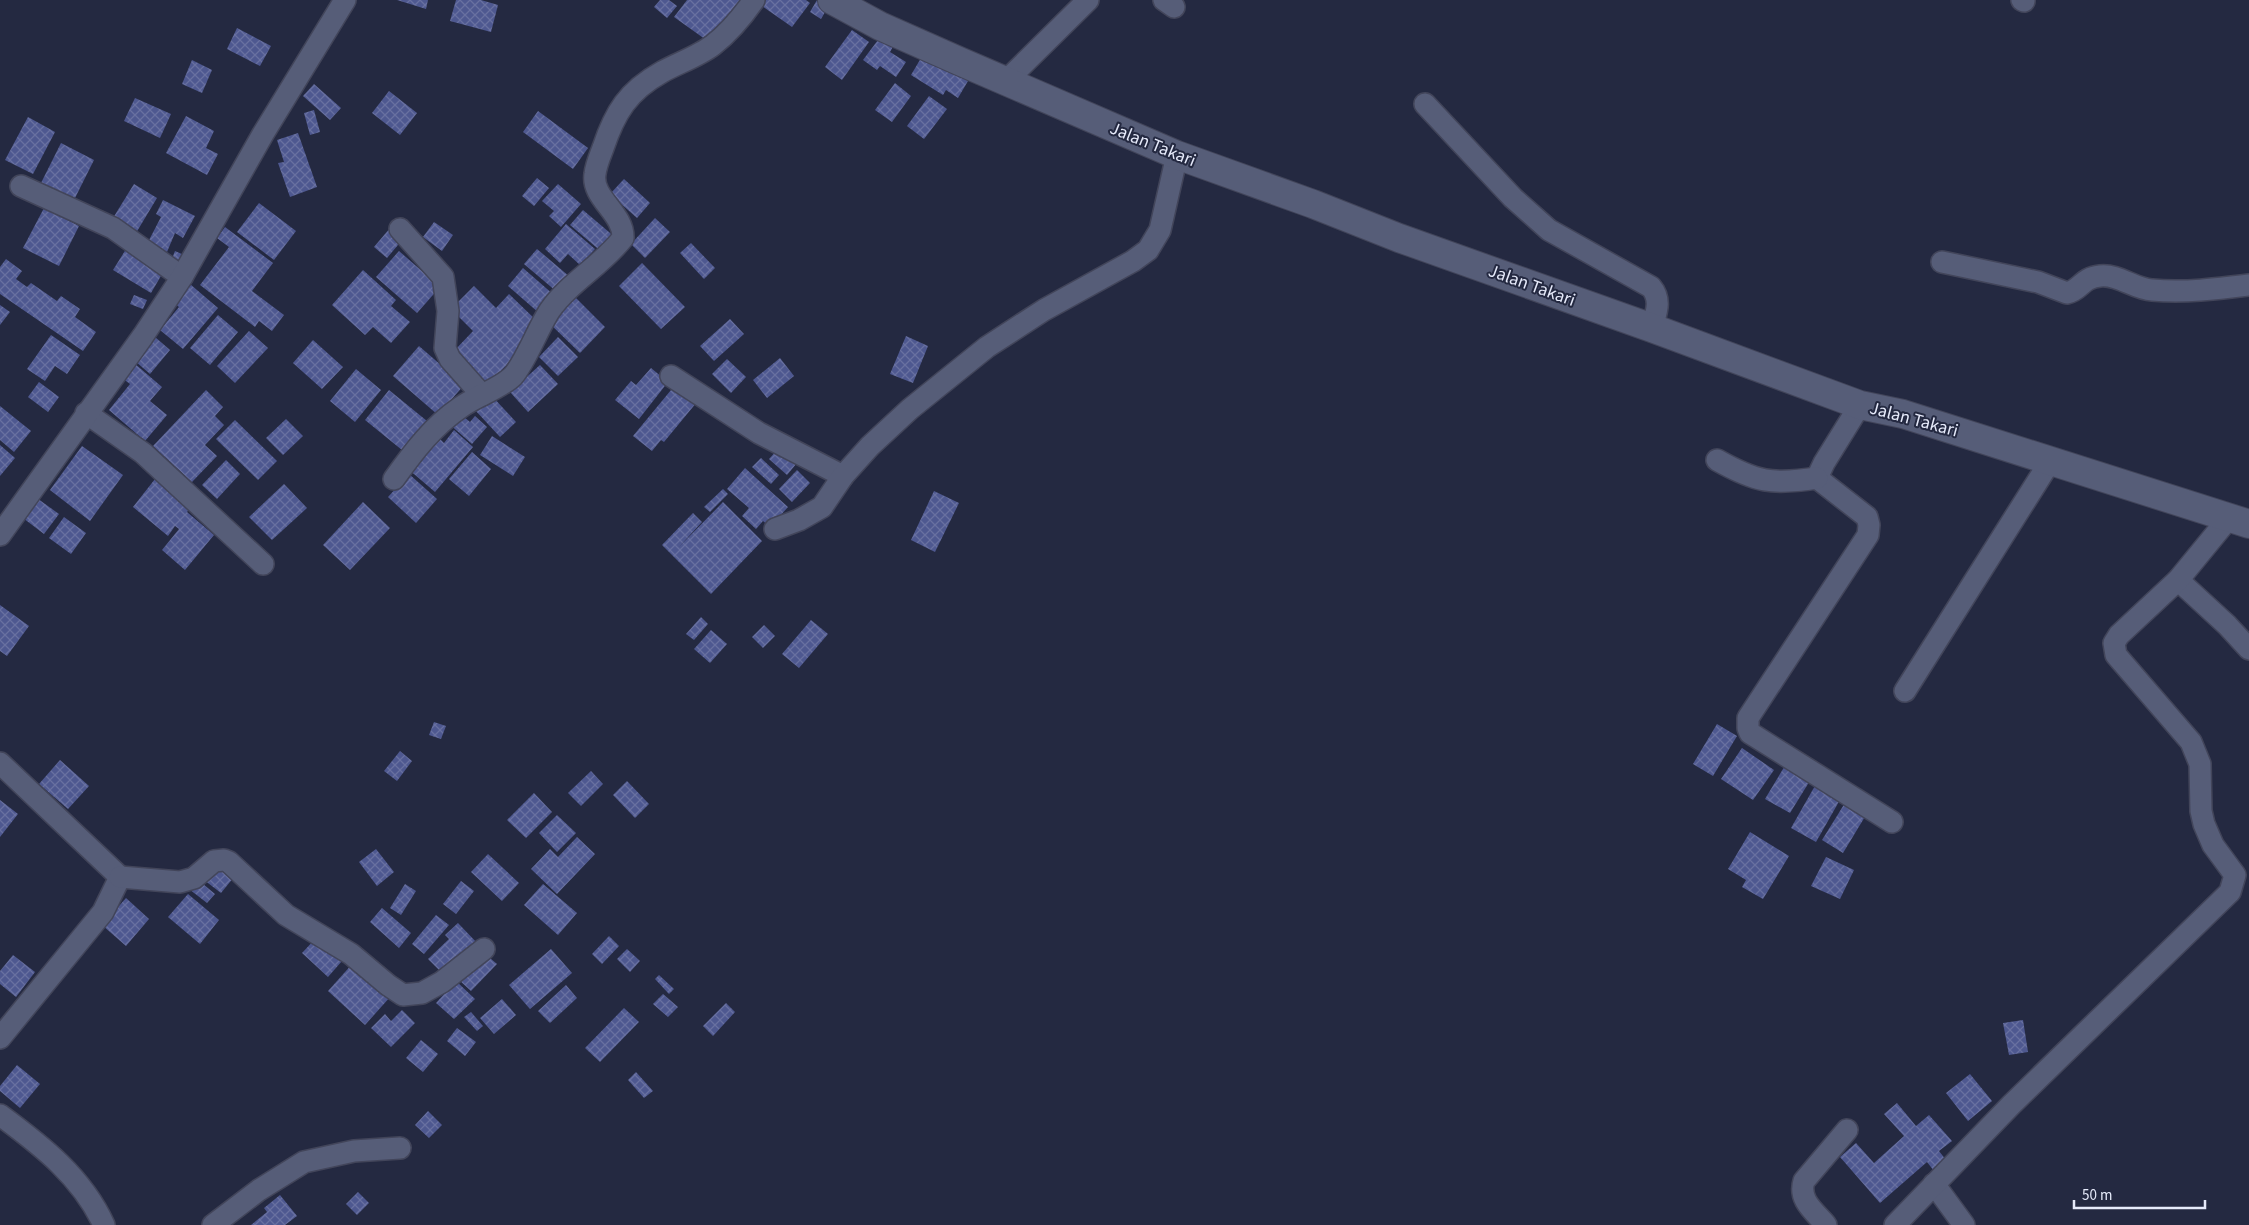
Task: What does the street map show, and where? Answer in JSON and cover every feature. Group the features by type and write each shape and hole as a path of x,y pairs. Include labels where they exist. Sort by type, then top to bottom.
{"street":[{"path":"0,535 143,336 182,277 264,134 345,0"},
{"path":"394,479 418,446 440,422 461,406 512,377 551,309 563,295 612,252 623,238 622,224 594,181 594,172 611,123 620,108 631,94 659,74 711,47 736,25 754,0"},
{"name":"Jalan Takari","path":"832,0 880,26 1177,154 1399,238 1652,328 1860,405 1903,414 2238,522"},
{"path":"1006,81 1088,0"},
{"path":"1425,104 1513,198 1549,230 1651,287 1656,292 1658,304 1652,328"},
{"path":"775,528 799,520 822,507 843,476 870,446 910,409 987,347 1044,310 1133,261 1148,250 1160,230 1177,154"},
{"path":"21,186 114,228 182,277"},
{"path":"400,229 443,276 448,311 445,348 450,359 482,395"},
{"path":"1942,262 2038,282 2067,293 2076,290 2080,283 2101,276 2120,279 2150,290 2214,290 2249,285"},
{"path":"671,376 759,433 843,476"},
{"path":"1817,478 1860,405"},
{"path":"86,413 143,453 263,564"},
{"path":"1717,460 1738,472 1765,482 1795,482 1817,478 1867,517 1869,525 1868,535 1748,718 1748,728 1750,733 1892,822"},
{"path":"1905,690 2050,460"},
{"path":"1896,1225 2011,1105 2230,892 2235,875 2213,844 2204,824 2201,811 2200,764 2191,742 2116,655 2114,643 2119,635 2238,522"},
{"path":"2178,580 2227,625 2249,649"},
{"path":"0,763 120,877 180,882 194,878 214,862 224,860 229,862 286,915 351,954 403,995 422,993 442,982 484,949"},
{"path":"0,1038 102,912 120,877"},
{"path":"0,1115 39,1144 69,1171 96,1207 104,1225"},
{"path":"1826,1225 1804,1199 1801,1191 1804,1181 1847,1130"},
{"path":"213,1225 259,1190 304,1162 354,1151 400,1148"},
{"path":"1934,1184 1964,1225"}],"building":[{"path":"397,0 428,0 426,9"},
{"path":"456,0 481,0 498,5 491,32 450,21"},
{"path":"660,0 669,0 677,6 667,18 654,7"},
{"path":"687,0 739,0 742,2 709,42 674,17"},
{"path":"766,0 806,0 810,3 792,27 762,6"},
{"path":"817,0 828,7 821,19 810,12"},
{"path":"237,28 271,46 260,66 227,49"},
{"path":"852,30 869,42 842,80 825,67"},
{"path":"881,36 894,45 890,52 906,62 896,77 880,66 877,70 863,60"},
{"path":"924,53 968,81 958,98 946,90 943,95 911,75"},
{"path":"192,60 212,70 202,93 182,84"},
{"path":"895,83 911,96 892,122 875,110"},
{"path":"314,84 341,108 330,120 303,96"},
{"path":"389,91 417,113 400,135 372,113"},
{"path":"929,96 947,109 924,139 907,126"},
{"path":"135,98 171,114 160,138 124,121"},
{"path":"314,110 320,132 310,135 304,113"},
{"path":"538,111 588,148 573,169 523,132"},
{"path":"186,116 214,131 206,148 218,154 207,175 166,153"},
{"path":"28,117 55,132 33,174 5,160"},
{"path":"298,133 317,187 290,197 278,163 284,162 277,140"},
{"path":"61,143 94,160 74,200 41,183"},
{"path":"537,178 549,188 534,206 522,196"},
{"path":"624,179 650,203 637,218 610,194"},
{"path":"134,184 157,198 136,233 113,218"},
{"path":"558,184 581,204 561,227 549,216 554,211 542,201"},
{"path":"163,200 195,216 183,238 175,233 167,252 148,242 161,217 156,214"},
{"path":"259,203 296,231 274,260 237,232"},
{"path":"44,208 79,226 59,266 23,248"},
{"path":"583,210 616,238 603,253 570,225"},
{"path":"655,218 670,232 645,258 631,244"},
{"path":"434,222 453,235 442,251 423,237"},
{"path":"566,224 595,249 580,265 568,254 560,263 545,249"},
{"path":"225,227 273,263 252,291 284,315 272,331 259,321 255,327 200,285 229,247 217,238"},
{"path":"390,228 403,239 387,258 374,247"},
{"path":"691,243 715,268 704,279 680,253"},
{"path":"128,246 165,269 151,293 113,270"},
{"path":"537,249 570,277 557,292 524,264"},
{"path":"175,251 184,255 180,265 171,261"},
{"path":"399,251 440,287 417,313 376,277"},
{"path":"6,259 22,271 16,279 27,287 31,283 57,301 61,296 80,309 75,317 96,332 83,351 0,294 0,267"},
{"path":"642,263 685,307 661,329 619,286"},
{"path":"523,268 554,295 539,313 508,286"},
{"path":"363,270 396,300 391,306 410,322 391,343 373,327 365,335 332,305"},
{"path":"190,284 218,308 183,349 160,330 179,307 174,303"},
{"path":"474,286 496,308 509,294 537,321 524,335 530,341 488,384 454,351 473,331 451,309"},
{"path":"134,295 147,300 143,309 130,304"},
{"path":"574,296 605,327 580,353 548,322"},
{"path":"0,305 10,312 0,325"},
{"path":"218,315 238,332 210,365 190,348"},
{"path":"730,319 744,334 714,361 700,346"},
{"path":"249,331 268,348 235,383 217,366"},
{"path":"51,335 80,355 67,374 55,366 45,381 27,369"},
{"path":"906,336 928,346 913,383 890,374"},
{"path":"155,337 170,350 150,374 135,361"},
{"path":"558,337 578,357 558,376 539,357"},
{"path":"313,340 343,367 322,389 293,363"},
{"path":"419,346 464,385 438,415 393,376"},
{"path":"780,358 794,376 767,398 753,380"},
{"path":"727,359 746,377 731,393 712,374"},
{"path":"134,363 162,387 150,401 167,415 145,441 109,410 130,384 122,378"},
{"path":"540,365 558,384 528,412 510,392"},
{"path":"651,368 668,382 639,419 615,400 631,381 636,385"},
{"path":"356,369 381,390 355,422 330,401"},
{"path":"39,382 59,397 48,412 28,397"},
{"path":"676,384 697,402 664,442 661,440 652,451 633,436"},
{"path":"206,390 223,407 215,416 224,425 205,445 217,456 192,482 153,446"},
{"path":"389,390 427,421 402,450 365,420"},
{"path":"491,395 516,422 500,437 475,410"},
{"path":"0,406 31,431 14,452 0,440"},
{"path":"457,411 470,422 475,416 487,427 472,444 448,423"},
{"path":"286,419 303,436 283,455 266,438"},
{"path":"235,420 277,461 258,480 216,439"},
{"path":"454,430 473,447 435,492 407,468 436,435 444,443"},
{"path":"492,436 525,457 513,476 480,455"},
{"path":"0,445 15,458 0,476"},
{"path":"82,446 123,475 90,521 50,490"},
{"path":"779,448 797,463 787,475 769,459"},
{"path":"472,452 491,469 469,496 449,479"},
{"path":"761,458 779,475 771,484 752,467"},
{"path":"226,460 240,474 217,499 202,485"},
{"path":"745,468 788,507 770,527 763,521 756,529 742,516 749,508 727,489"},
{"path":"797,470 810,483 792,502 779,489"},
{"path":"409,474 437,499 416,523 388,497"},
{"path":"155,479 190,508 187,512 214,535 185,570 162,550 179,529 175,526 168,536 133,507"},
{"path":"284,484 307,508 272,540 249,517"},
{"path":"723,489 728,494 710,512 704,507"},
{"path":"934,491 959,503 935,552 911,540"},
{"path":"34,496 59,514 44,534 19,515"},
{"path":"363,502 390,528 350,570 323,545"},
{"path":"723,502 762,541 711,594 662,545 693,513 702,522 678,548"},
{"path":"64,517 86,533 71,554 49,538"},
{"path":"0,605 29,626 7,656 0,651"},
{"path":"701,617 708,624 694,640 686,634"},
{"path":"811,620 828,634 799,668 782,654"},
{"path":"764,625 775,636 763,648 752,637"},
{"path":"711,630 727,644 710,663 694,649"},
{"path":"434,722 446,726 441,739 429,735"},
{"path":"1717,724 1737,736 1713,776 1693,764"},
{"path":"1742,748 1774,770 1753,800 1721,779"},
{"path":"400,751 412,761 397,781 384,771"},
{"path":"60,760 89,786 68,809 39,784"},
{"path":"1786,764 1811,779 1790,813 1765,799"},
{"path":"591,771 603,784 581,806 568,793"},
{"path":"627,781 649,804 635,818 613,795"},
{"path":"1816,784 1841,798 1816,842 1791,828"},
{"path":"534,793 552,812 526,838 507,820"},
{"path":"0,800 18,814 0,837"},
{"path":"1845,803 1866,815 1843,853 1822,840"},
{"path":"557,815 576,833 557,852 539,833"},
{"path":"1750,832 1789,856 1763,899 1742,887 1746,880 1728,869"},
{"path":"577,837 595,854 557,894 531,869 550,849 558,857"},
{"path":"376,849 394,872 377,886 359,862"},
{"path":"488,854 519,883 502,901 471,872"},
{"path":"1826,857 1854,870 1840,899 1811,886"},
{"path":"217,863 234,877 221,893 204,880"},
{"path":"197,879 215,894 207,903 189,889"},
{"path":"461,881 474,891 456,914 443,904"},
{"path":"405,884 416,891 401,915 390,908"},
{"path":"543,884 577,913 558,935 524,905"},
{"path":"188,894 219,920 200,944 168,917"},
{"path":"126,898 149,919 126,946 102,925"},
{"path":"382,908 411,933 399,948 370,922"},
{"path":"436,915 449,925 424,954 412,944"},
{"path":"458,923 478,944 445,976 428,959 449,939 445,935"},
{"path":"609,936 619,946 602,964 592,954"},
{"path":"316,938 342,961 328,977 302,953"},
{"path":"551,949 572,973 530,1009 509,985"},
{"path":"627,949 640,961 630,972 617,959"},
{"path":"484,953 497,964 471,991 459,980"},
{"path":"13,955 35,972 16,997 0,984 0,971"},
{"path":"354,962 391,996 365,1025 328,991"},
{"path":"659,975 674,989 669,994 655,979"},
{"path":"456,981 475,999 454,1019 436,1003"},
{"path":"566,985 577,998 550,1023 538,1011"},
{"path":"663,994 678,1007 668,1017 653,1004"},
{"path":"502,999 516,1015 494,1034 480,1018"},
{"path":"726,1003 735,1012 713,1036 703,1026"},
{"path":"624,1008 639,1022 600,1062 585,1048"},
{"path":"402,1010 415,1023 391,1047 371,1028 385,1014 391,1021"},
{"path":"471,1012 483,1026 477,1031 464,1017"},
{"path":"2023,1020 2028,1052 2009,1055 2003,1023"},
{"path":"457,1028 476,1042 465,1056 447,1041"},
{"path":"421,1040 438,1054 423,1072 406,1058"},
{"path":"17,1065 40,1084 20,1108 0,1091 0,1086"},
{"path":"636,1072 653,1091 644,1098 628,1080"},
{"path":"1970,1074 1992,1101 1968,1121 1946,1093"},
{"path":"1897,1103 1916,1126 1929,1115 1952,1141 1939,1151 1946,1160 1934,1171 1927,1162 1880,1203 1840,1157 1856,1143 1874,1163 1904,1136 1884,1114"},
{"path":"428,1111 442,1125 429,1138 415,1125"},
{"path":"358,1192 369,1203 357,1215 346,1204"},
{"path":"280,1195 297,1216 285,1225 251,1225 267,1212 264,1208"}]}
